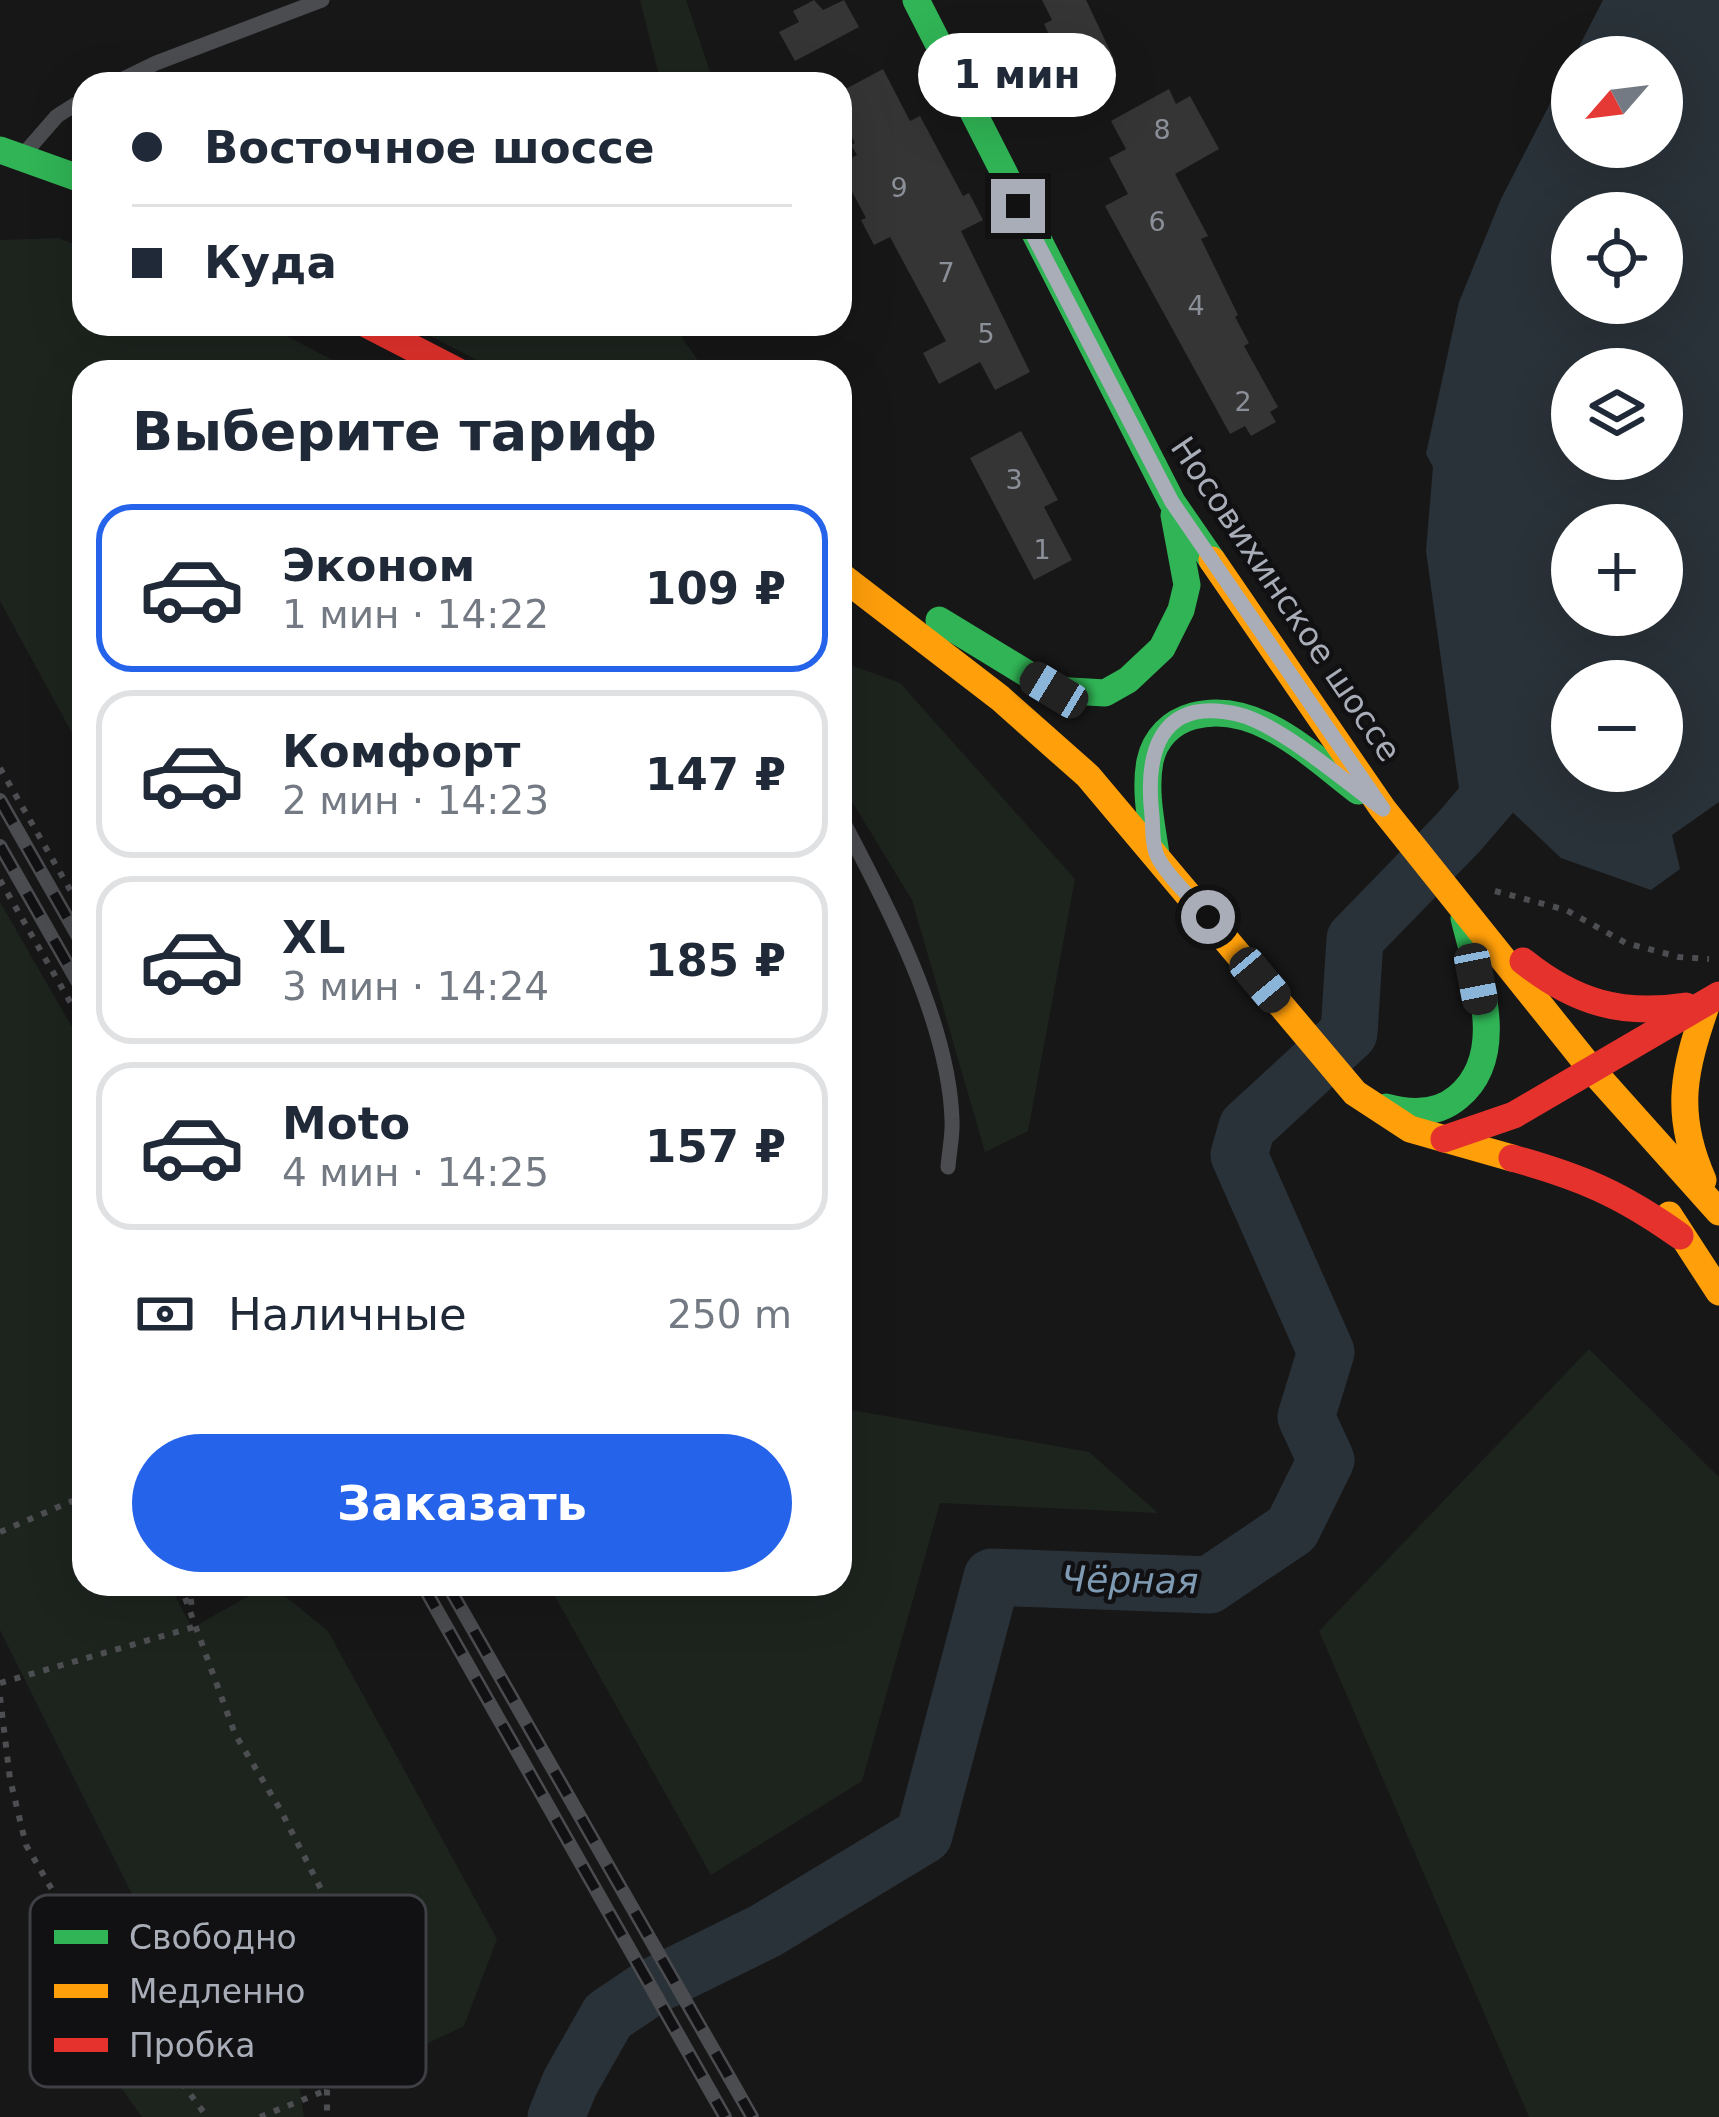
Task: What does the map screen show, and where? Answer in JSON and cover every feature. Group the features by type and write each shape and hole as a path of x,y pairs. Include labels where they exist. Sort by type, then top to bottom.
{"main road":[{"name":"Носовихинское шоссе","path":"916,0 1172,502 1383,809 1592,1070"},
{"path":"11,154 72,175"},
{"path":"389,336 436,360"},
{"path":"852,577 877,584 1054,690 1105,694 1162,648 1181,610 1187,585 1172,502"},
{"path":"852,582 1000,698 1088,776 1350,1087 1410,1130 1580,1177 1632,1202 1680,1236"},
{"path":"1156,855 1149,789 1153,751 1161,735 1194,713 1235,713 1253,719 1383,809"},
{"path":"1350,1087 1396,1110 1427,1112 1454,1102 1473,1083 1485,1057 1486,1029 1462,911"},
{"path":"1462,911 1550,983 1583,1001 1618,1011 1650,1013 1713,999"},
{"path":"1443,1139 1514,1115 1713,999"},
{"path":"1713,999 1686,1065 1681,1104 1693,1160 1719,1211"},
{"path":"1592,1070 1680,1236 1719,1292"},
{"path":"1592,1070 1719,1211"}],"lane":[{"path":"138,72 322,0"},
{"path":"11,154 72,107"},
{"path":"852,839 928,1010 952,1121 948,1167"}],"path":[{"path":"0,768 72,893"},
{"path":"0,880 72,1005"},
{"path":"1487,889 1566,910 1626,943 1678,957 1719,960"},
{"path":"0,1532 72,1501"},
{"path":"187,1596 235,1734 322,1895"},
{"path":"0,1683 194,1627"},
{"path":"0,1696 10,1779 26,1845 55,1895"},
{"path":"185,2087 207,2117"},
{"path":"327,2117 328,2087"},
{"path":"260,2117 327,2090"}],"shaded area":[{"path":"640,0 686,0 710,72 658,72"},
{"path":"1603,0 1719,0 1719,802 1672,835 1680,869 1651,890 1561,858 1507,807 1491,829 1458,833 1460,796 1426,551 1433,467 1426,454 1459,302 1501,199 1551,101 1551,168 1683,168 1683,36 1585,36"},
{"path":"59,238 72,243 72,336 286,336 333,360 72,360 72,733 0,601 0,240"},
{"path":"431,336 682,336 698,360 476,360"},
{"path":"852,665 900,683 1075,879 1028,1131 985,1152 912,900 852,802"},
{"path":"0,902 72,1027 72,1596 175,1596 192,1628 249,1596 285,1596 328,1631 497,1939 464,2026 426,2044 426,1895 132,1895 0,1630"},
{"path":"1589,1349 1719,1477 1719,2117 1529,2117 1319,1631"},
{"path":"852,1410 1089,1452 1158,1513 940,1503 862,1781 711,1875 555,1596 852,1596"},
{"path":"120,2087 300,2087 304,2117 142,2117"}],"building":[{"path":"814,0 823,10 844,0 859,27 795,61 779,32 799,22 793,11"},
{"path":"1042,0 1086,0 1114,59 1085,74 1078,62 1044,78 1031,51 1052,41 1044,24 1052,20"},
{"path":"883,69 910,121 920,116 963,196 969,193 983,220 961,231 1030,372 995,390 980,362 939,384 923,353 946,341 890,237 874,245 852,192 852,158 857,155 852,147 852,86"},
{"path":"1169,89 1176,104 1190,96 1219,149 1175,174 1208,236 1201,239 1238,315 1249,343 1244,346 1278,407 1270,412 1276,422 1251,436 1245,426 1230,434 1105,206 1128,194 1109,158 1126,149 1111,121"},
{"path":"1021,431 1058,500 1044,507 1072,560 1034,580 970,458"}],"waterway":[{"name":"Чёрная","path":"556,2117 608,2016 651,1987 765,1931 924,1835 992,1577 1209,1585 1292,1529 1326,1460 1306,1417 1326,1352 1239,1155 1247,1127 1349,1033 1355,939 1458,833 1551,724"}],"railway":[{"path":"0,800 72,926"},
{"path":"0,846 72,972"},
{"path":"429,1596 725,2117"},
{"path":"454,1596 752,2117"}],"traffic: fast":[{"path":"916,0 1172,502 1212,560"},
{"path":"0,150 72,176"},
{"path":"939,620 1054,690 1105,693 1128,680 1162,648 1181,610 1187,585 1174,515"},
{"path":"1156,855 1148,796 1150,761 1165,732 1193,716 1216,713 1261,723 1302,747 1358,791"},
{"path":"1386,1107 1414,1112 1441,1107 1474,1079 1483,1059 1482,987 1464,918"}],"traffic: slow":[{"path":"1212,560 1383,809 1592,1070 1719,1212"},
{"path":"852,584 1000,698 1088,776 1355,1093 1410,1129 1512,1158"},
{"path":"1703,1180 1688,1133 1685,1091 1707,1003"},
{"path":"1669,1215 1719,1292"}],"traffic: jam":[{"path":"389,336 436,360"},
{"path":"1523,961 1561,987 1599,1003 1640,1009 1686,1006"},
{"path":"1444,1139 1514,1115 1719,995"},
{"path":"1512,1158 1600,1188 1680,1236"}],"route":[{"path":"1018,206 1172,502 1383,809 1253,719 1216,712 1194,713 1176,722 1161,735 1149,769 1156,855 1208,917"}]}
